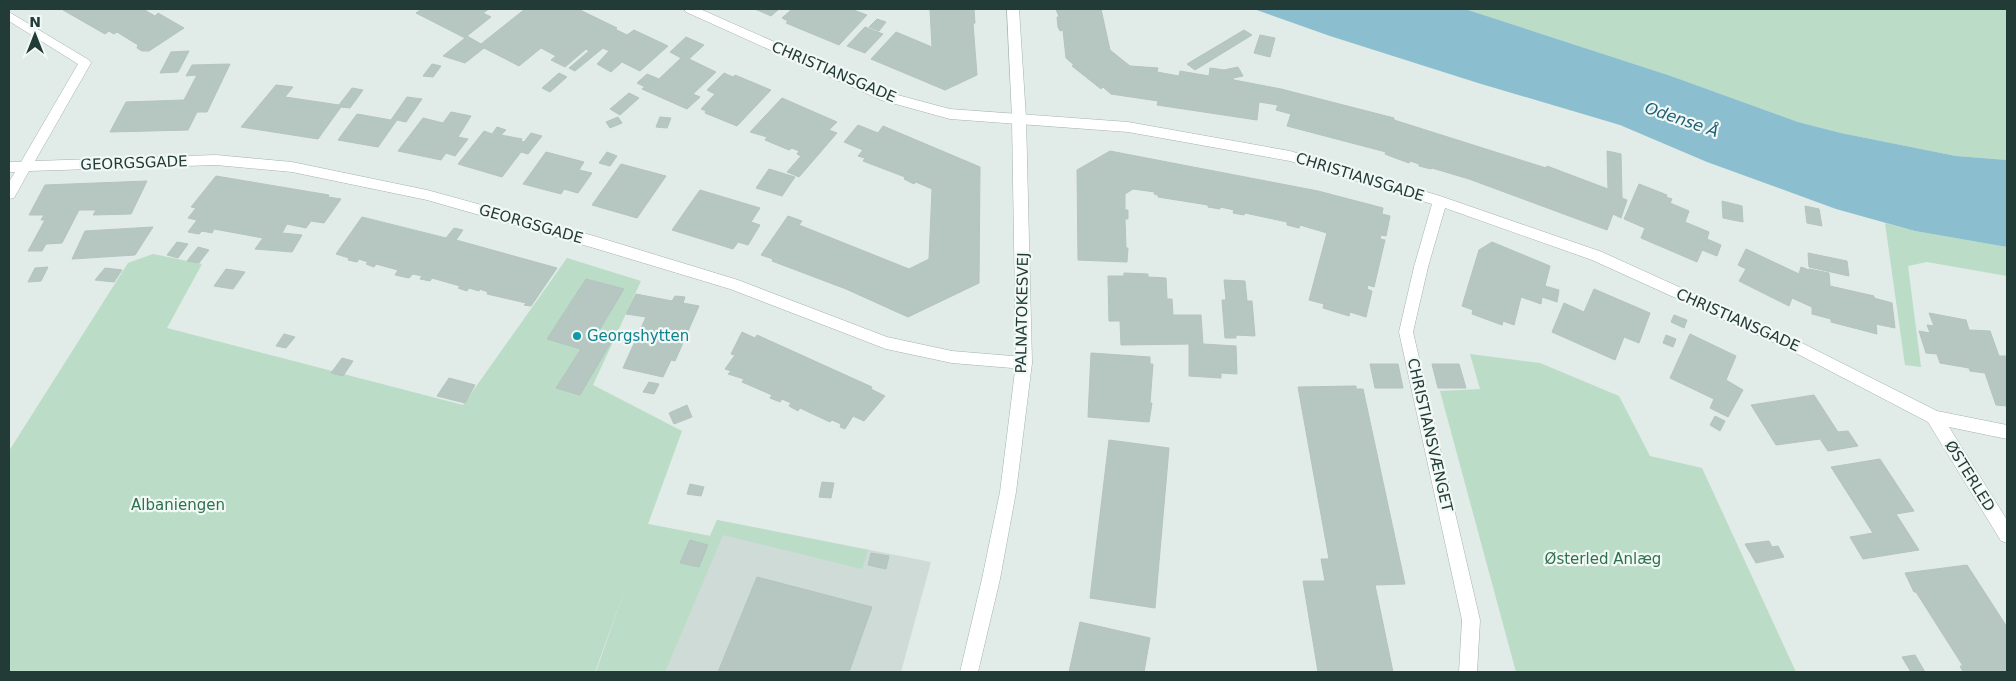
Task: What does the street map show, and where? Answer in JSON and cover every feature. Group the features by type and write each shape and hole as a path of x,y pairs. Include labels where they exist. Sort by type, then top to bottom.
{"street":[{"name":"CHRISTIANSGADE","path":"690,9 886,97 950,114 1128,127 1290,156 1440,201 1597,256 1793,345 1934,417 2007,432"},
{"name":"PALNATOKESVEJ","path":"969,672 991,579 1008,492 1024,363 1020,118 1013,9"},
{"path":"9,16 85,63 9,194"},
{"name":"GEORGSGADE","path":"9,167 216,160 292,167 427,195 594,242 733,284 886,343 952,357 1024,363"},
{"name":"CHRISTIANSVÆNGET","path":"1440,201 1421,267 1406,332 1471,620 1468,672"},
{"name":"ØSTERLED","path":"1934,417 2007,535"}],"shaded area":[{"path":"717,520 931,562 901,672 596,672 648,524 710,536"}],"green space":[{"path":"1465,9 2007,9 2007,160 1956,156 1841,133 1798,122 1671,76"},
{"path":"1885,223 1915,231 2007,247 2007,276 1927,262 1908,266 1921,367 1905,365"},
{"name":"Albaniengen","path":"153,254 202,264 167,328 463,405 567,258 641,281 593,385 682,431 648,524 710,536 717,520 868,550 862,569 723,535 665,672 596,672 629,578 595,672 9,672 9,451 128,263"},
{"name":"Østerled Anlæg","path":"1470,354 1540,363 1619,396 1650,456 1702,468 1796,672 1516,672 1440,391 1480,389"}],"water":[{"name":"Odense Å","path":"1254,9 1465,9 1671,76 1798,122 1841,133 1956,156 2007,160 2007,247 1915,231 1836,209 1707,162 1620,125 1478,83 1330,36"}],"building":[{"path":"64,9 143,9 155,16 158,13 184,28 149,51 142,51 137,48 138,45 117,32 114,34 109,31 105,34"},
{"path":"422,9 489,9 483,13 491,17 467,36 481,44 525,9 578,9 627,35 634,30 668,46 640,71 622,62 611,72 597,64 609,51 603,48 575,71 569,68 589,51 586,49 565,67 551,60 556,56 541,48 519,66 484,48 465,63 443,56 465,38 416,13"},
{"path":"755,9 779,9 771,16"},
{"path":"792,9 851,9 867,15 839,45 786,23 788,21 782,18"},
{"path":"930,9 974,9 975,23 973,24 977,75 945,90 871,59 896,32 932,47"},
{"path":"1056,9 1101,9 1110,50 1130,66 1158,68 1157,72 1179,76 1180,71 1209,76 1210,68 1224,70 1238,67 1243,76 1233,78 1234,80 1281,89 1394,118 1394,120 1546,168 1547,166 1608,189 1607,151 1621,154 1622,198 1627,200 1621,218 1613,214 1607,230 1469,179 1419,166 1419,164 1410,161 1409,163 1385,154 1386,152 1287,126 1291,114 1276,110 1278,105 1259,102 1257,120 1157,105 1158,101 1111,94 1103,87 1101,89 1072,66 1074,65 1066,58 1063,30 1060,31 1058,27 1057,17 1059,17"},
{"path":"877,19 886,22 879,31 869,27"},
{"path":"865,27 883,34 865,53 847,46"},
{"path":"1244,30 1252,35 1195,70 1187,64"},
{"path":"1260,35 1275,38 1270,57 1254,53"},
{"path":"686,37 704,45 689,59 716,72 693,94 700,97 687,109 642,89 645,87 637,83 647,74 659,79 681,58 670,52"},
{"path":"189,51 178,72 160,73 171,52"},
{"path":"230,64 207,112 197,112 188,130 110,132 126,102 184,100 197,75 186,76 192,65"},
{"path":"432,64 441,66 433,77 423,76"},
{"path":"559,73 567,77 550,92 542,88"},
{"path":"724,73 733,77 735,75 771,90 737,126 705,113 706,111 701,109 715,94 707,90"},
{"path":"276,85 293,87 285,97 339,105 352,88 363,90 350,108 341,107 318,139 241,127"},
{"path":"629,93 639,98 620,115 610,109"},
{"path":"407,97 422,99 406,122 397,120 378,147 338,140 357,114 391,120"},
{"path":"782,98 837,122 829,130 837,133 799,177 787,172 801,156 797,154 799,151 792,148 789,150 765,140 767,137 750,132"},
{"path":"451,112 471,116 458,137 468,139 455,156 446,153 441,160 398,151 423,118 443,123"},
{"path":"618,117 622,123 610,128 606,122"},
{"path":"660,117 671,118 667,128 656,127"},
{"path":"858,125 878,133 883,126 980,167 979,283 908,317 846,289 761,255 788,216 802,221 799,225 909,269 929,259 932,189 916,182 914,184 904,179 905,177 863,161 865,158 858,156 863,150 844,142"},
{"path":"497,127 506,130 501,135 522,139 521,141 524,142 531,133 542,136 528,154 521,152 502,177 458,164 484,131 492,134"},
{"path":"1110,151 1318,191 1383,208 1382,214 1390,216 1386,236 1381,235 1380,239 1385,240 1374,287 1368,285 1367,289 1372,291 1366,317 1350,312 1349,316 1323,308 1324,304 1309,300 1327,233 1300,225 1299,228 1287,225 1287,222 1245,213 1244,215 1233,213 1234,210 1225,208 1220,207 1220,209 1208,207 1208,205 1158,197 1158,195 1154,194 1155,192 1133,189 1125,194 1125,210 1128,210 1128,219 1125,219 1126,248 1128,248 1127,262 1078,260 1077,170"},
{"path":"546,152 584,162 579,170 592,173 578,193 564,189 561,194 523,184"},
{"path":"607,152 617,156 610,166 599,163"},
{"path":"621,164 666,176 637,218 592,205"},
{"path":"769,169 795,177 782,196 756,188"},
{"path":"216,176 329,195 328,197 341,199 324,223 311,221 306,228 287,224 282,233 302,235 292,252 255,249 263,238 214,229 212,233 202,231 199,234 188,232 197,220 188,218 196,208 191,207"},
{"path":"147,181 131,214 93,215 96,210 79,210 62,243 46,244 42,251 28,251 45,220 41,220 44,215 29,215 45,185"},
{"path":"1639,184 1667,195 1666,197 1672,199 1670,203 1689,211 1685,222 1709,232 1707,239 1721,245 1717,256 1702,250 1697,262 1641,238 1645,228 1624,219"},
{"path":"700,190 760,208 751,222 760,225 748,245 738,242 733,249 672,230"},
{"path":"1722,201 1742,206 1743,222 1723,218"},
{"path":"1805,206 1819,209 1822,226 1807,223"},
{"path":"362,217 446,238 454,228 463,230 456,240 557,268 531,306 524,305 526,303 487,294 488,292 480,289 479,291 469,288 467,291 458,288 460,286 432,278 430,281 420,279 422,276 413,274 409,278 395,275 398,270 376,264 374,267 366,264 368,262 359,259 357,262 348,260 349,258 336,254"},
{"path":"153,227 135,255 72,259 85,231"},
{"path":"177,242 188,244 178,258 167,255"},
{"path":"1492,242 1550,266 1545,286 1559,290 1557,302 1542,297 1541,304 1521,297 1514,325 1503,321 1502,325 1472,314 1473,310 1462,306 1479,250"},
{"path":"198,247 209,250 199,263 187,261"},
{"path":"1746,249 1799,274 1801,267 1829,273 1830,286 1874,296 1874,298 1892,303 1895,328 1876,324 1877,334 1831,322 1831,319 1812,314 1812,307 1792,298 1789,306 1739,281 1746,269 1738,265"},
{"path":"1808,253 1847,261 1849,276 1809,267"},
{"path":"48,267 41,281 28,282 35,268"},
{"path":"105,268 122,270 114,282 95,280"},
{"path":"226,269 245,272 233,289 214,286"},
{"path":"1124,273 1148,274 1148,277 1166,278 1167,299 1172,299 1173,315 1201,315 1203,344 1236,346 1237,374 1221,373 1221,378 1189,376 1189,344 1121,345 1120,321 1109,321 1108,276 1124,276"},
{"name":"Georgshytten","path":"586,279 624,289 597,334 613,339 580,395 556,388 581,349 547,339"},
{"path":"1224,280 1245,281 1247,301 1252,301 1255,336 1236,335 1236,338 1225,338 1222,300 1226,300"},
{"path":"1594,289 1650,313 1639,343 1624,337 1615,360 1552,332 1564,303 1584,312"},
{"path":"636,294 672,301 675,296 685,297 683,303 699,306 675,361 671,360 663,377 623,368 646,317 626,314"},
{"path":"1929,313 1966,320 1969,330 1990,331 1999,356 2007,356 2007,406 1996,405 1985,373 1940,363 1937,354 1926,353 1919,331 1930,333 1927,325 1934,326"},
{"path":"1674,315 1687,320 1684,328 1671,322"},
{"path":"742,332 755,338 757,335 872,387 871,389 885,396 864,421 853,416 845,429 840,427 841,424 832,420 830,422 800,408 798,411 789,406 791,403 782,399 780,402 770,398 772,395 742,382 744,379 728,374 731,371 725,369 735,355 731,354"},
{"path":"284,334 295,337 286,348 276,346"},
{"path":"1690,334 1736,356 1726,380 1743,390 1728,417 1710,408 1714,399 1670,378"},
{"path":"1666,335 1676,339 1673,347 1663,343"},
{"path":"1091,353 1150,357 1150,364 1153,364 1150,403 1152,403 1149,422 1088,417"},
{"path":"342,358 353,361 343,376 331,373"},
{"path":"1370,364 1398,364 1403,388 1375,388"},
{"path":"1432,364 1459,364 1466,388 1438,388"},
{"path":"449,378 475,385 465,403 437,396"},
{"path":"649,382 659,384 654,394 643,392"},
{"path":"1356,386 1356,389 1363,389 1405,584 1375,585 1393,672 1318,672 1303,581 1325,581 1321,559 1329,559 1298,387"},
{"path":"1814,395 1838,432 1848,431 1858,446 1828,451 1820,439 1776,445 1751,405"},
{"path":"687,405 692,417 674,424 669,413"},
{"path":"1715,416 1725,421 1720,431 1710,425"},
{"path":"1109,440 1169,448 1155,608 1090,598"},
{"path":"1880,459 1914,511 1896,514 1919,550 1863,559 1850,537 1873,533 1831,467"},
{"path":"822,482 834,483 831,498 819,497"},
{"path":"690,484 704,487 701,496 687,494"},
{"path":"690,540 708,545 699,567 680,563"},
{"path":"1769,541 1772,547 1778,546 1784,557 1756,563 1745,544"},
{"path":"871,553 889,556 886,569 868,565"},
{"path":"1967,565 2007,627 2007,672 1963,672 1960,666 1963,666 1916,592 1914,592 1905,573"},
{"path":"757,577 872,607 849,672 718,672"},
{"path":"1080,622 1150,638 1144,672 1069,672"},
{"path":"1915,655 1925,672 1911,672 1902,657"}],"place":[{"name":"Georgshytten","path":"577,336"}]}
